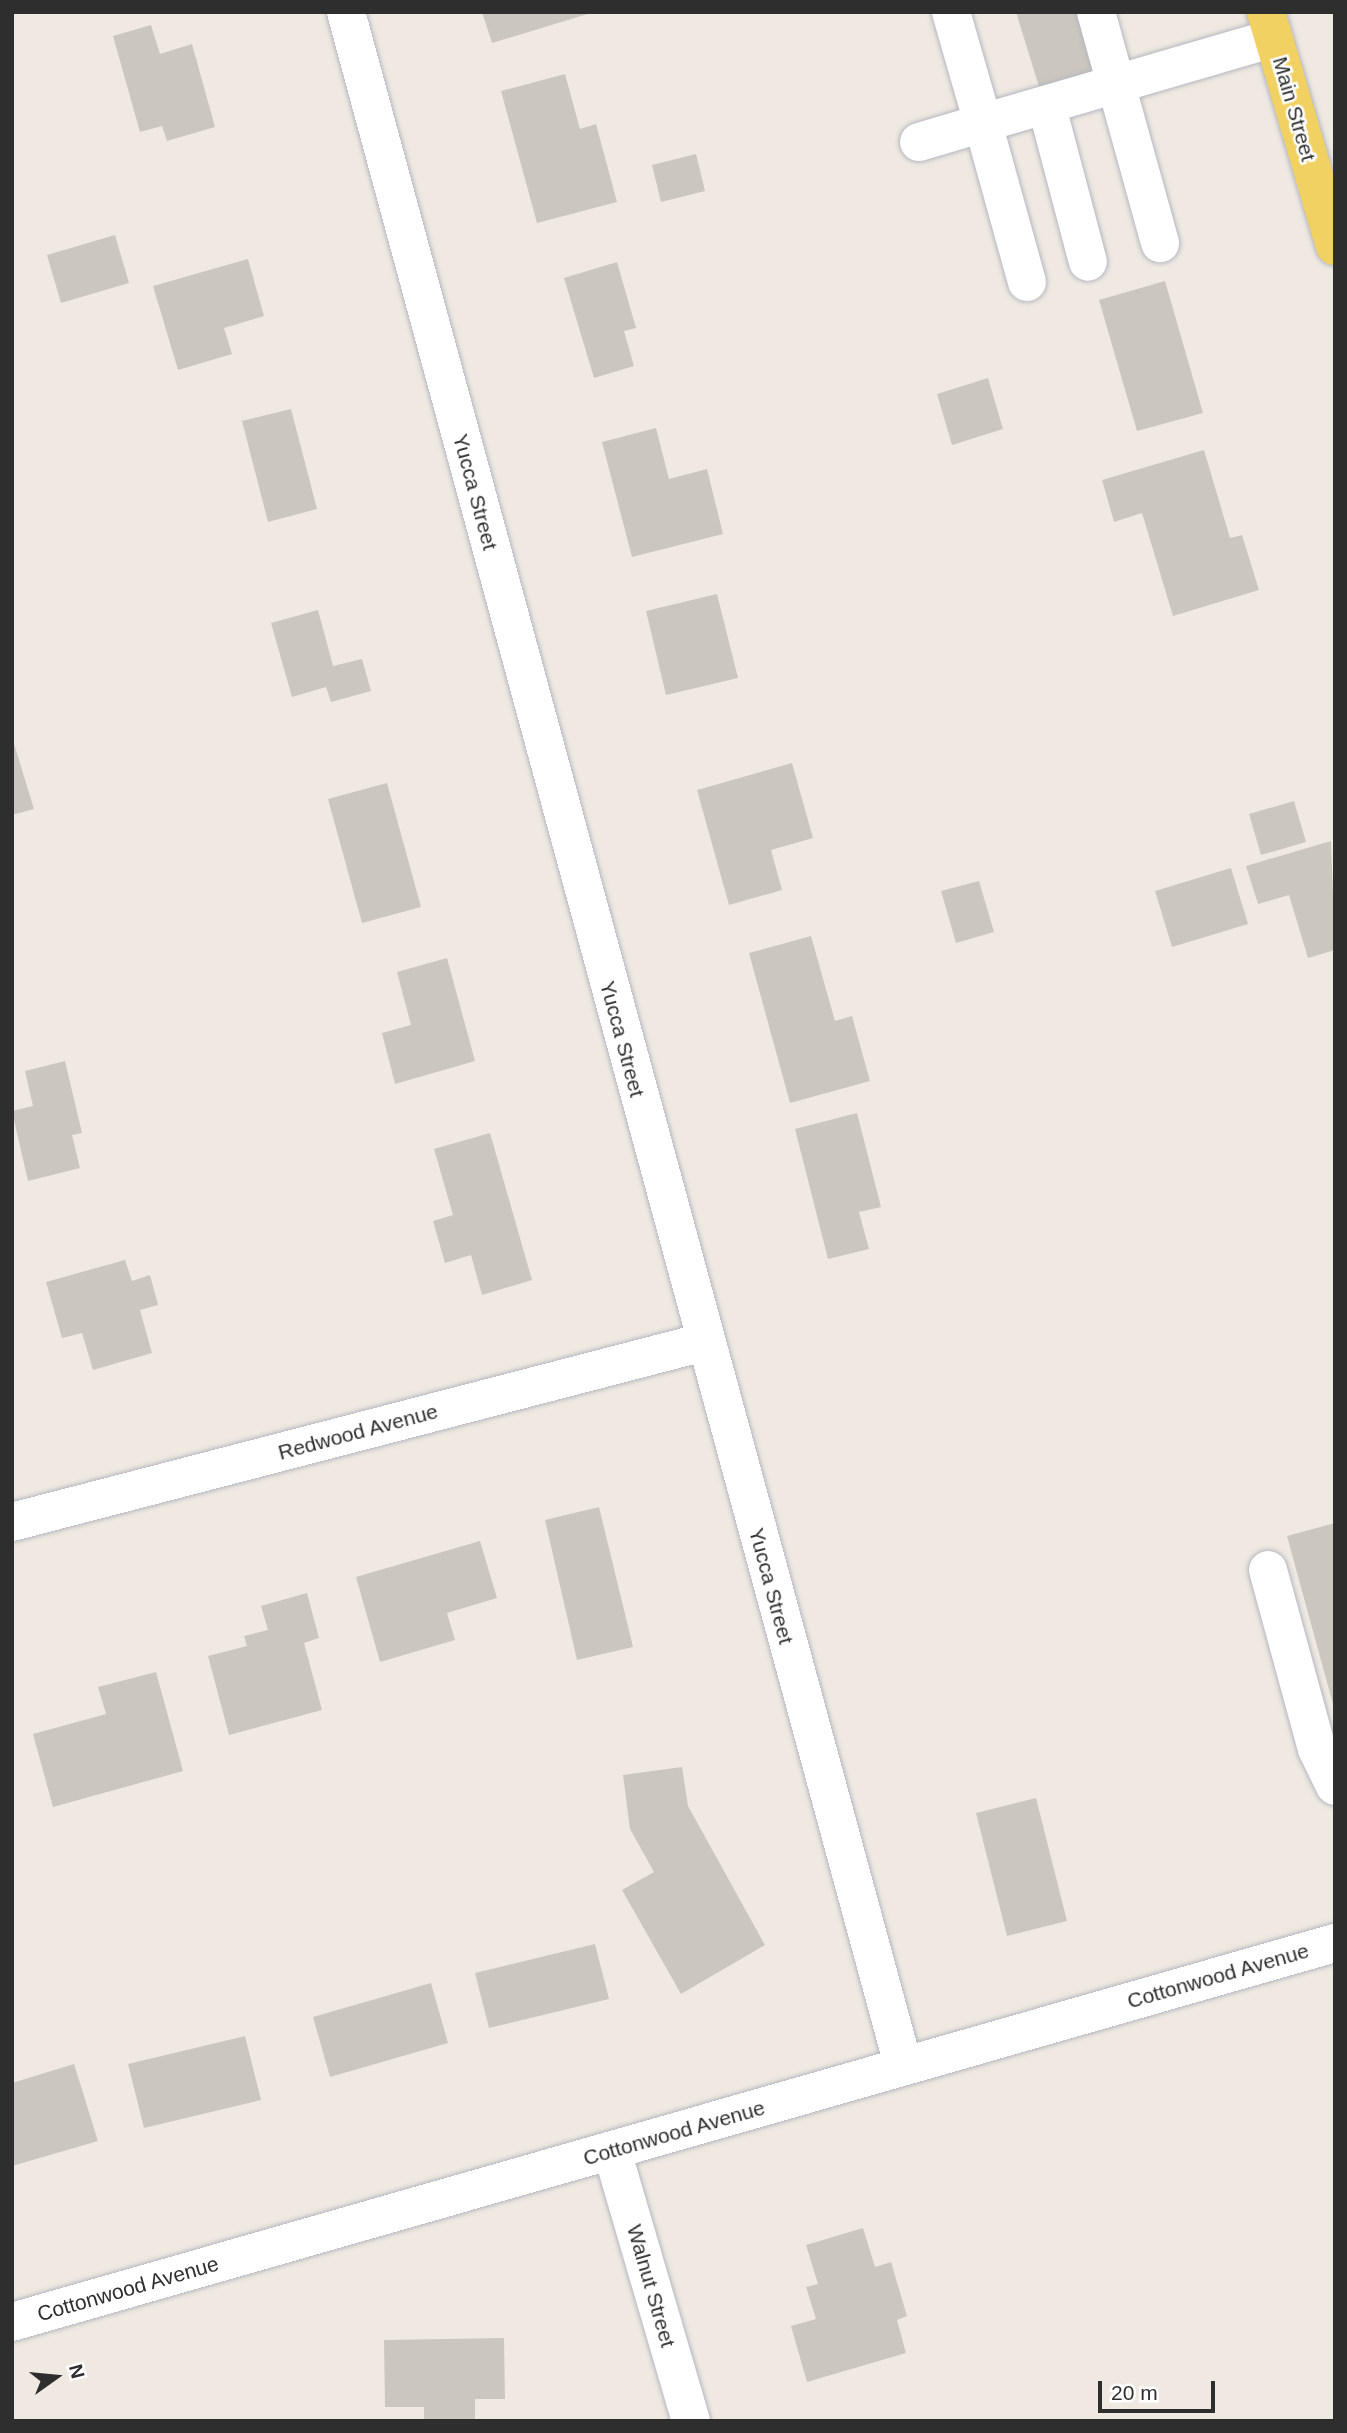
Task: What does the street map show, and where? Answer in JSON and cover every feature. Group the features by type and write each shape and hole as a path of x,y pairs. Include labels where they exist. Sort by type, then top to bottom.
{"main road":[{"name":"Main Street","path":"1269,25 1335,246"}],"street":[{"name":"Yucca Street","path":"346,12 704,1342 903,2065"},
{"path":"951,12 1027,282"},
{"path":"1096,12 1160,243"},
{"path":"919,142 1116,86 1269,25"},
{"path":"1047,107 1088,262"},
{"name":"Redwood Avenue","path":"12,1522 704,1342"},
{"path":"1268,1570 1317,1749 1335,1786"},
{"name":"Cottonwood Avenue","path":"12,2322 1335,1943"},
{"name":"Walnut Street","path":"612,2151 691,2421"}],"building":[{"path":"482,12 591,12 591,13 492,43"},
{"path":"1016,12 1082,12 1100,72 1040,90"},
{"path":"151,25 160,54 192,44 215,127 167,141 162,126 140,132 113,36"},
{"path":"565,74 580,129 596,124 617,202 537,223 501,91"},
{"path":"696,154 705,191 661,202 652,165"},
{"path":"115,235 129,283 61,303 47,255"},
{"path":"248,259 264,316 224,328 232,354 178,370 153,286"},
{"path":"617,262 636,328 624,331 634,366 594,378 564,278"},
{"path":"1165,281 1203,413 1137,431 1099,300"},
{"path":"988,378 1003,429 952,445 937,394"},
{"path":"291,409 317,509 268,522 242,421"},
{"path":"656,428 669,479 707,469 723,534 632,557 602,442"},
{"path":"1204,450 1230,538 1242,535 1259,590 1173,616 1142,513 1114,522 1102,480"},
{"path":"717,594 738,678 666,695 646,611"},
{"path":"318,610 333,666 362,659 371,691 331,702 326,687 292,697 271,623"},
{"path":"12,737 34,809 12,815"},
{"path":"792,763 813,838 771,850 782,890 729,905 697,790"},
{"path":"387,783 421,907 362,923 328,799"},
{"path":"1294,801 1306,842 1261,855 1249,814"},
{"path":"1331,841 1335,950 1308,958 1289,895 1258,904 1246,866"},
{"path":"1231,868 1248,924 1172,947 1155,891"},
{"path":"979,881 994,932 956,943 941,891"},
{"path":"811,936 835,1021 852,1016 870,1081 790,1103 749,953"},
{"path":"447,958 475,1061 395,1084 382,1033 411,1025 397,972"},
{"path":"65,1061 82,1133 72,1135 80,1168 28,1181 12,1111 33,1106 25,1071"},
{"path":"857,1113 881,1207 859,1212 869,1249 828,1259 795,1129"},
{"path":"490,1133 532,1280 482,1295 471,1255 445,1263 433,1221 453,1215 434,1149"},
{"path":"125,1260 132,1281 150,1275 158,1305 140,1310 152,1353 93,1370 82,1333 62,1338 46,1282"},
{"path":"599,1507 633,1647 577,1660 545,1520"},
{"path":"1335,1523 1335,1708 1334,1708 1287,1536"},
{"path":"480,1541 497,1598 447,1613 455,1640 380,1662 356,1577"},
{"path":"307,1593 319,1638 304,1643 322,1710 229,1735 208,1656 247,1646 244,1636 268,1630 261,1606"},
{"path":"156,1672 183,1771 53,1807 33,1734 106,1714 98,1687"},
{"path":"682,1767 688,1806 765,1945 681,1994 622,1890 654,1872 630,1829 623,1775"},
{"path":"1036,1798 1067,1921 1007,1936 976,1813"},
{"path":"595,1944 609,1999 489,2028 475,1973"},
{"path":"431,1983 448,2043 330,2077 313,2017"},
{"path":"245,2036 261,2100 144,2128 128,2064"},
{"path":"74,2064 98,2141 12,2166 12,2083"},
{"path":"863,2228 875,2267 891,2262 907,2316 897,2320 906,2353 807,2382 791,2326 816,2319 806,2287 818,2284 806,2245"},
{"path":"504,2338 505,2399 475,2399 475,2421 424,2421 424,2407 385,2407 384,2340"}]}
